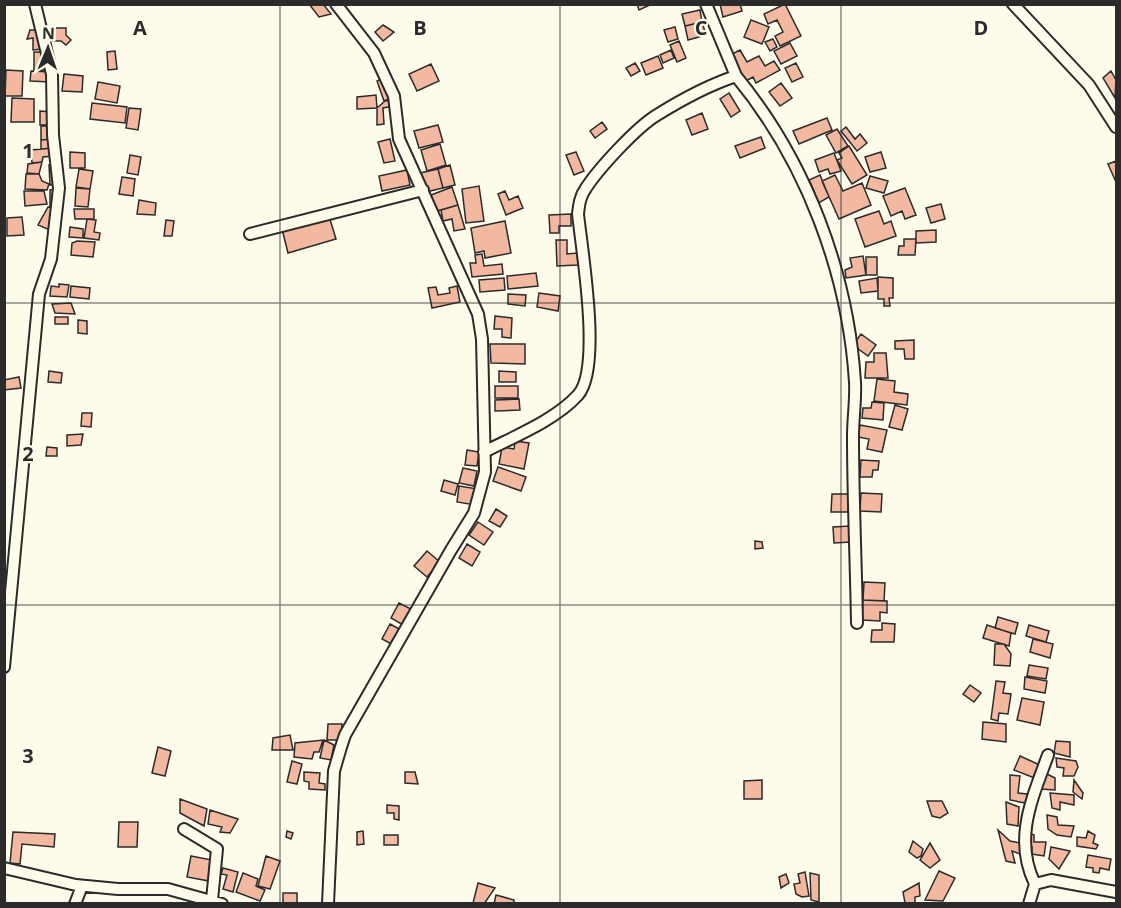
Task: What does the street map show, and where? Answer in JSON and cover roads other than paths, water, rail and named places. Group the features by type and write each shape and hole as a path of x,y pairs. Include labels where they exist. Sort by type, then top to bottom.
{"street":[{"path":"4,667 39,294 51,259 59,188 53,135 52,74 35,4"},
{"path":"328,903 334,771 343,741 451,550 471,519 483,487 484,452 480,324 474,305 399,139 396,104 384,74 374,53 336,4"},
{"path":"706,4 736,76 780,141 818,216 831,253 843,305 855,384 857,623"},
{"path":"1013,4 1089,85 1116,127"},
{"path":"484,452 563,408 579,393 586,381 590,351 578,214 579,204 586,188 638,130 656,115 722,80 736,76"},
{"path":"250,234 423,190"},
{"path":"1029,903 1035,884 1026,862 1024,822 1048,755"},
{"path":"4,868 82,886 168,889 217,902 216,849 183,829"},
{"path":"1035,884 1051,880 1116,892"},
{"path":"75,903 82,886"}]}
